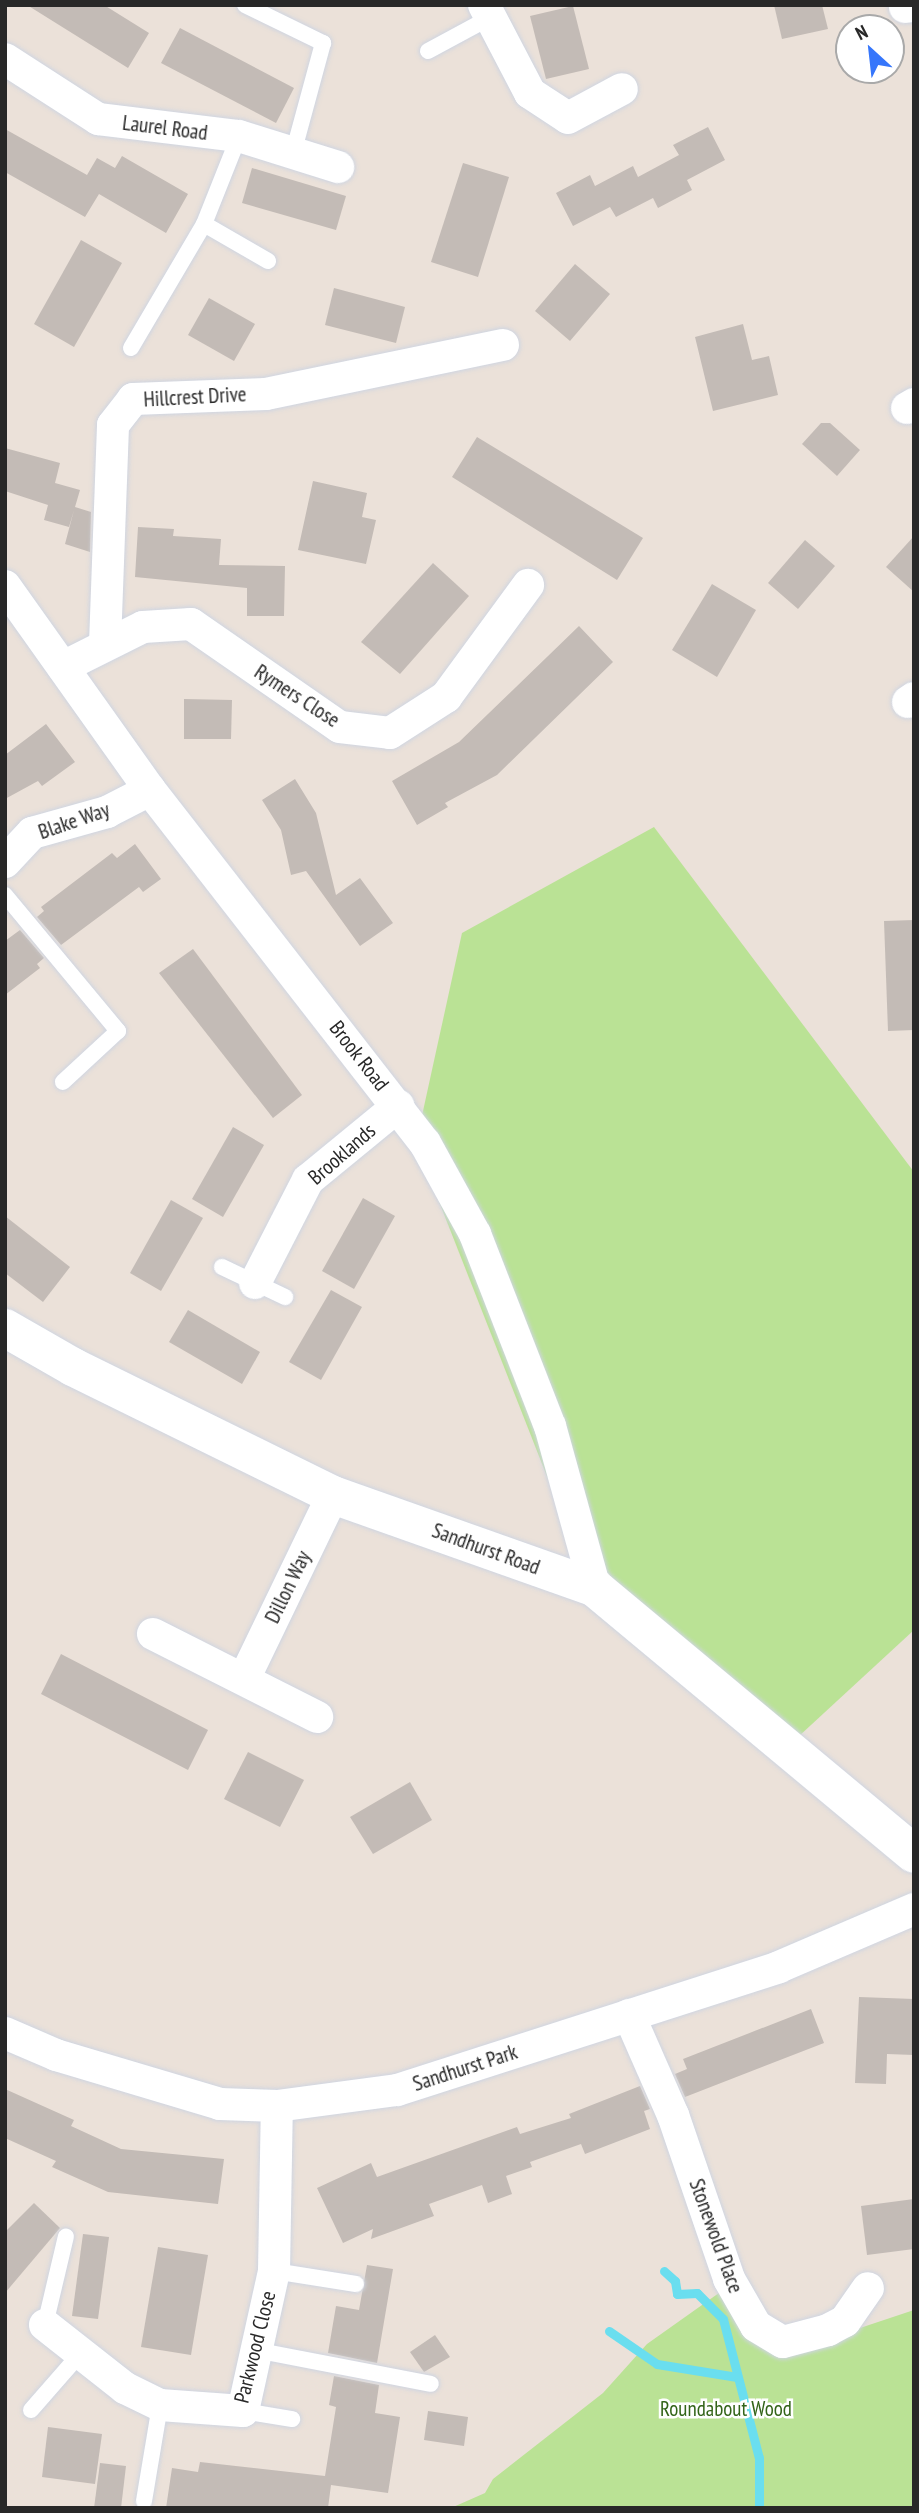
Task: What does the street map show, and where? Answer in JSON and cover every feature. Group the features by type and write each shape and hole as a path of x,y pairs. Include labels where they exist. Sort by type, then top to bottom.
{"street":[{"path":"487,12 530,93 568,118 622,89"},
{"name":"Laurel Road","path":"5,59 98,119 239,136 293,150 338,167"},
{"name":"Hillcrest Drive","path":"105,644 113,425 134,399 266,394 503,345"},
{"name":"Rymers Close","path":"63,667 143,627 191,624 340,727 390,733 446,697 528,585"},
{"name":"Brook Road","path":"5,586 150,790 425,1143 475,1234 550,1426 595,1588"},
{"name":"Blake Way","path":"5,862 32,834 107,812 150,790"},
{"name":"Brooklands","path":"255,1283 308,1180 398,1106"},
{"name":"Sandhurst Road","path":"5,1328 73,1367 333,1495 595,1588 914,1854"},
{"name":"Dillon Way","path":"244,1679 333,1495"},
{"path":"153,1634 317,1717"},
{"name":"Sandhurst Park","path":"5,2033 56,2055 220,2104 277,2106 397,2090 779,1967 914,1909"},
{"name":"Stonewold Place","path":"629,2015 673,2115 729,2280 756,2326 783,2342 816,2334 845,2321 868,2288"},
{"name":"Parkwood Close","path":"46,2325 125,2388 160,2405 243,2411 274,2271 277,2106"}],"lane":[{"path":"245,5 323,43 293,150"},
{"path":"428,51 487,12"},
{"path":"131,348 204,224 239,136"},
{"path":"204,224 268,261"},
{"path":"5,895 118,1031 62,1082"},
{"path":"222,1267 285,1297"},
{"path":"46,2325 66,2236"},
{"path":"274,2271 356,2284"},
{"path":"255,2350 431,2384"},
{"path":"31,2410 80,2354"},
{"path":"144,2501 160,2405"},
{"path":"243,2411 292,2419"}],"green space":[{"path":"654,827 914,1172 914,1630 798,1737 583,1568 416,1143 462,933"},
{"name":"Roundabout Wood","path":"726,2288 812,2344 914,2310 914,2508 451,2508 485,2493 493,2479 603,2393 647,2344"}],"building":[{"path":"27,5 104,5 149,33 128,68"},
{"path":"774,5 822,5 828,29 782,39"},
{"path":"573,6 589,69 546,79 530,16"},
{"path":"180,28 294,88 276,123 161,63"},
{"path":"708,127 725,160 687,180 692,190 658,208 653,198 616,217 610,207 573,226 556,193 590,175 595,186 633,166 638,177 679,155 673,145"},
{"path":"5,129 87,175 97,158 115,168 122,156 188,194 166,233 99,194 85,217 5,172"},
{"path":"463,163 509,177 478,277 431,262"},
{"path":"252,168 346,196 336,230 242,203"},
{"path":"81,240 122,263 74,347 34,324"},
{"path":"575,264 610,294 570,341 535,311"},
{"path":"334,288 405,307 396,343 325,325"},
{"path":"209,298 255,324 234,361 188,335"},
{"path":"743,324 752,360 769,356 778,395 713,411 695,337"},
{"path":"821,423 830,423 860,450 837,476 802,444"},
{"path":"477,437 643,538 617,580 452,477"},
{"path":"5,448 60,463 55,483 80,490 75,507 91,512 90,552 65,544 74,510 69,527 44,520 48,505 5,491"},
{"path":"313,481 367,493 362,517 376,520 366,564 298,550"},
{"path":"138,527 174,529 173,536 221,539 219,565 285,566 284,616 247,616 247,588 135,577"},
{"path":"914,536 914,592 886,567"},
{"path":"805,540 835,566 798,609 768,583"},
{"path":"433,563 469,596 400,674 361,642"},
{"path":"712,584 756,610 717,677 672,650"},
{"path":"579,626 613,662 497,775 445,803 448,807 417,825 392,781 459,742"},
{"path":"184,699 232,700 231,739 184,739"},
{"path":"46,724 75,762 42,786 38,781 5,799 5,755"},
{"path":"295,779 316,813 336,895 360,878 393,923 360,946 306,871 291,875 281,830 262,800"},
{"path":"135,844 161,879 143,892 139,887 61,945 37,917 44,911 41,907 112,853 117,858"},
{"path":"914,920 914,1030 888,1031 884,921"},
{"path":"20,930 44,958 37,964 40,968 5,995 5,941"},
{"path":"193,949 302,1095 273,1118 159,973"},
{"path":"233,1127 264,1145 223,1217 192,1199"},
{"path":"363,1198 395,1216 354,1289 322,1271"},
{"path":"171,1200 203,1218 161,1291 130,1273"},
{"path":"5,1216 70,1267 43,1302 5,1273"},
{"path":"331,1290 362,1307 321,1380 289,1362"},
{"path":"188,1310 260,1352 242,1384 169,1342"},
{"path":"61,1654 208,1730 188,1770 41,1694"},
{"path":"248,1752 304,1780 280,1827 224,1799"},
{"path":"410,1782 432,1820 373,1854 350,1817"},
{"path":"859,1997 914,1999 914,2055 887,2054 886,2084 855,2083"},
{"path":"811,2009 824,2043 685,2097 675,2074 687,2069 683,2059"},
{"path":"640,2086 650,2109 644,2111 650,2129 585,2154 581,2144 530,2162 532,2167 506,2176 512,2194 488,2203 482,2185 429,2204 434,2216 371,2239 373,2229 343,2243 317,2188 371,2163 377,2177 517,2127 520,2134 571,2118 569,2114"},
{"path":"5,2089 74,2120 71,2126 121,2149 224,2159 218,2204 108,2192 52,2167 56,2161 5,2138"},
{"path":"914,2199 914,2249 867,2255 861,2206"},
{"path":"34,2203 60,2228 5,2293 5,2232"},
{"path":"83,2234 109,2237 98,2319 72,2316"},
{"path":"158,2247 208,2255 191,2355 141,2347"},
{"path":"367,2265 393,2269 377,2363 328,2353 336,2306 359,2310"},
{"path":"435,2335 450,2357 424,2372 410,2352"},
{"path":"334,2376 379,2385 375,2413 400,2417 388,2493 331,2485 328,2508 166,2508 172,2468 198,2472 200,2462 325,2476 336,2407 329,2405"},
{"path":"428,2411 468,2417 464,2446 424,2440"},
{"path":"48,2427 102,2434 95,2484 42,2477"},
{"path":"100,2463 126,2466 121,2508 94,2508"}],"waterway":[{"path":"664,2271 675,2281 677,2294 697,2293 723,2319 759,2458 759,2508"},
{"path":"609,2331 657,2364 737,2377"}]}
